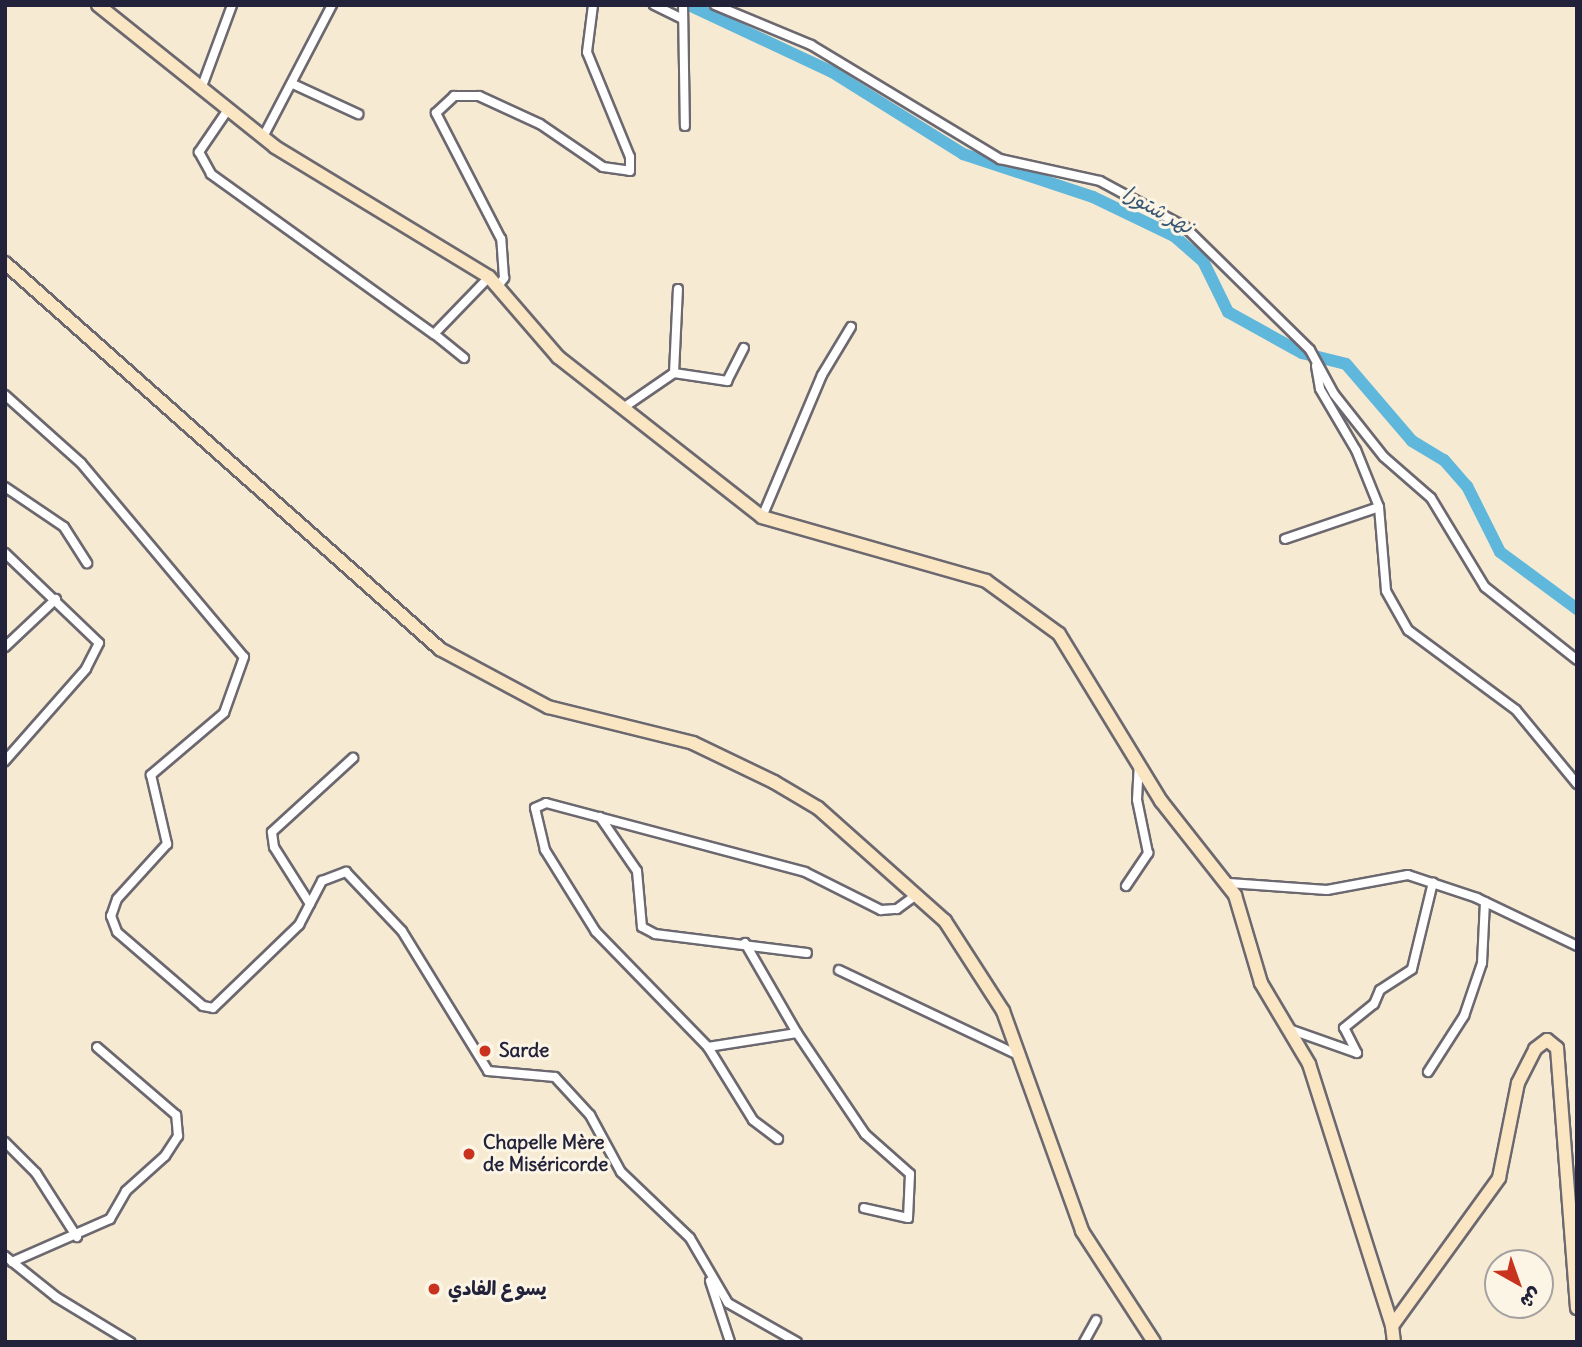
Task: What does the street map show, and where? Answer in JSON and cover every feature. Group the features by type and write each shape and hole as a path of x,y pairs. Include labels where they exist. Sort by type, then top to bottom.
{"street":[{"path":"99,5 227,111 263,137 494,281 558,357 762,517 970,576 1019,600 1069,646 1179,827 1229,883 1261,983 1289,1028 1350,1180 1392,1326 1394,1342"},
{"path":"201,89 232,5"},
{"path":"263,137 332,5"},
{"path":"434,334 494,281 505,278 501,239 440,132 436,113 454,96 479,96 540,124 603,167 630,171 630,157 587,52 593,5"},
{"path":"654,5 682,10 685,126"},
{"path":"715,5 811,46 1000,159 1100,181 1155,206 1206,245 1227,274 1310,350 1384,457 1431,498 1485,587 1577,660"},
{"path":"293,84 358,114"},
{"path":"227,111 198,152 211,174 464,358"},
{"path":"5,263 440,649 548,707 693,743 774,782 818,808 951,928 983,975 1020,1056 1082,1231 1154,1342"},
{"path":"674,373 678,289"},
{"path":"762,517 822,375 851,327"},
{"path":"623,408 674,373 727,381 744,348"},
{"path":"1315,360 1320,388 1356,450 1379,508 1386,591 1408,630 1516,710 1577,784"},
{"path":"5,395 80,463 244,657 224,713 151,775 167,845 117,899 111,916 117,932 203,1006 213,1008 281,945 330,874 346,872 361,883 402,931 488,1071 549,1074 561,1082 590,1115 621,1172 690,1238 710,1281 730,1342"},
{"path":"5,486 64,527 87,563"},
{"path":"1285,539 1379,508"},
{"path":"5,553 96,637 99,649 5,761"},
{"path":"5,647 56,599"},
{"path":"310,904 274,847 272,832 353,758"},
{"path":"1126,886 1148,853 1136,800 1139,765"},
{"path":"778,1139 752,1120 708,1048 596,932 545,850 534,818 535,807 546,803 829,879 881,910 897,909 915,896"},
{"path":"600,817 637,871 642,927 654,934 745,943 807,953"},
{"path":"1229,883 1327,890 1396,874 1433,882 1485,902 1577,946"},
{"path":"1289,1028 1357,1053 1343,1028 1374,1004 1380,990 1412,969 1433,882"},
{"path":"1428,1072 1464,1016 1482,962 1485,902"},
{"path":"745,943 797,1033 865,1134 909,1174 908,1218 864,1208"},
{"path":"839,970 1020,1056"},
{"path":"708,1048 797,1033"},
{"path":"1392,1326 1499,1178 1518,1083 1535,1049 1547,1040 1561,1065 1574,1182 1577,1308"},
{"path":"9,1259 46,1242 77,1237 118,1212 126,1191 165,1156 181,1128 176,1115 97,1047"},
{"path":"5,1142 36,1174 77,1237"},
{"path":"9,1259 130,1342"},
{"path":"710,1281 737,1312 797,1342"},
{"path":"1084,1342 1096,1320"}],"waterway":[{"name":"نهر شتورا","path":"689,5 832,72 963,154 1093,197 1174,236 1203,261 1228,312 1302,353 1346,364 1412,441 1444,460 1467,486 1500,552 1577,609"}],"place":[{"name":"Sarde","path":"485,1051"},
{"name":"Chapelle Mère de Miséricorde","path":"469,1154"},
{"name":"يسوع الفادي","path":"434,1289"}]}
